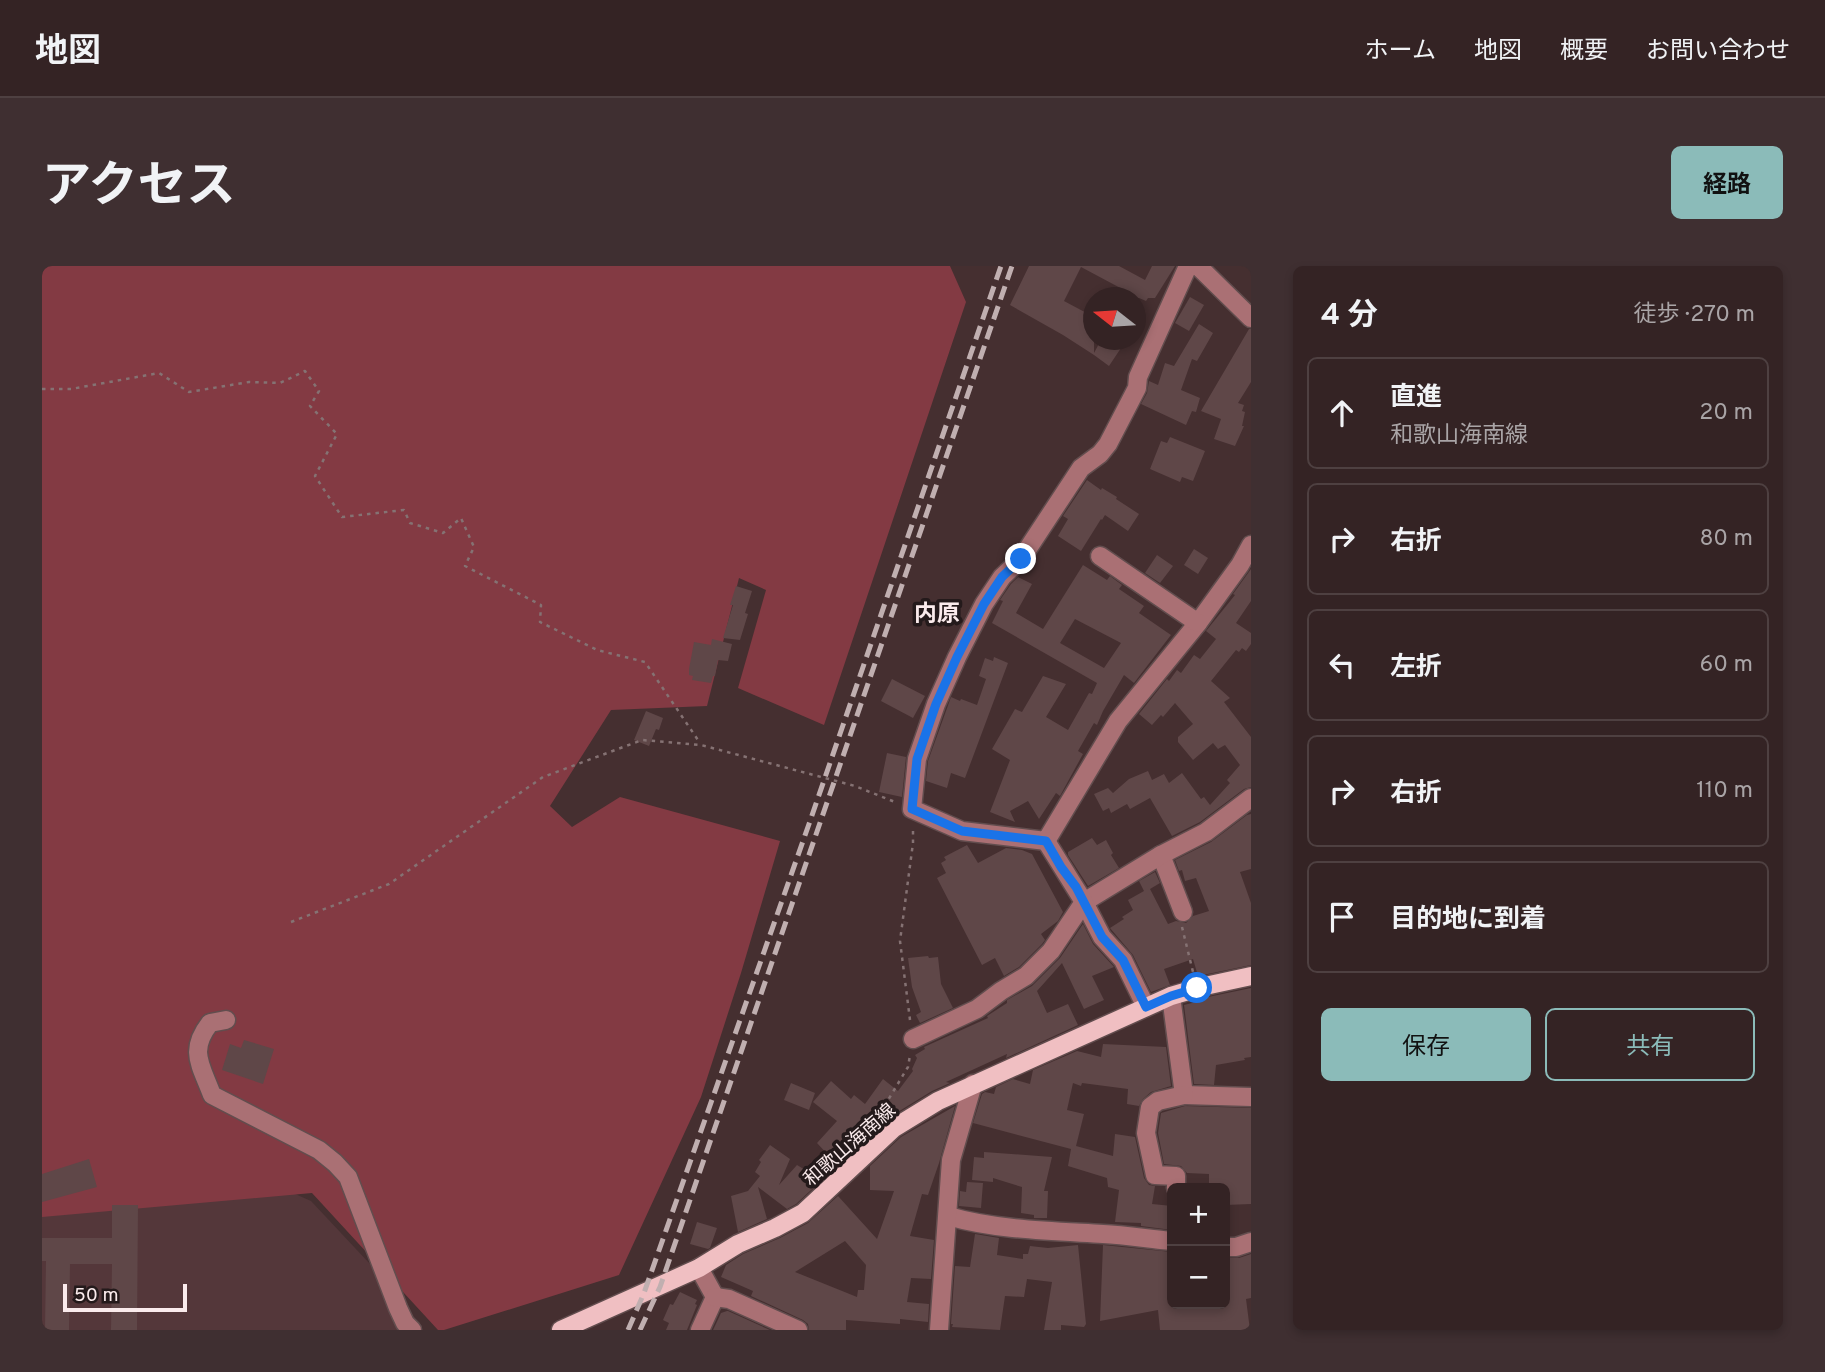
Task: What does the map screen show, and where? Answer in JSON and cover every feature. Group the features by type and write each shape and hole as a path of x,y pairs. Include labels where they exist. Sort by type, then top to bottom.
{"main road":[{"name":"和歌山海南線","path":"561,1330 699,1268 738,1244 803,1213 894,1128 938,1101 1171,996 1251,976"}],"street":[{"path":"1046,841 962,831 912,809 917,759 936,704 984,604 1002,577 1021,559 1081,468 1100,454 1108,444 1137,388 1138,377 1188,266"},
{"path":"1198,266 1251,318"},
{"path":"1046,841 1118,720 1198,623 1240,565 1251,545"},
{"path":"1100,556 1198,623"},
{"path":"913,1039 977,1009 1026,976 1051,951 1084,902 1161,855 1206,832 1251,798"},
{"path":"1046,841 1102,937 1123,960 1146,1007"},
{"path":"1161,855 1183,912"},
{"path":"1171,996 1184,1095"},
{"path":"226,1020 210,1023 201,1035 197,1055 212,1095 319,1150 348,1177 398,1308 405,1323 412,1330"},
{"path":"939,1330 951,1160 973,1084"},
{"path":"1176,1183 1177,1176 1155,1175 1146,1133 1150,1107 1158,1101 1184,1095 1251,1097"},
{"path":"948,1216 965,1221 1052,1232 1167,1240"},
{"path":"1230,1247 1251,1242"},
{"path":"699,1268 715,1297"},
{"path":"700,1330 715,1297"},
{"path":"715,1297 729,1299 798,1330"}],"path":[{"path":"42,388 71,389 159,373 189,392 249,382 280,383 305,371 319,391 310,406 337,434 315,476 342,517 404,510 410,523 443,533 461,518 474,547 465,566 541,605 540,622 597,650 645,662 701,745"},
{"path":"291,922 389,884 543,777 642,740 701,745 855,786 912,809 913,843 900,941 913,1039 908,1067 882,1110 894,1128"},
{"path":"1183,912 1181,919 1197,988"}],"shaded area":[{"path":"42,266 950,266 966,302 824,725 738,688 766,590 739,578 707,706 611,710 550,806 572,827 620,797 780,841 701,1097 619,1275 438,1330 312,1193 42,1217"},
{"path":"42,1170 259,1178 311,1201 370,1264 406,1330 42,1330"}],"building":[{"path":"1029,266 1119,266 1145,280 1152,266 1175,266 1155,298 1148,298 1146,301 1146,287 1118,287 1081,267 1064,301 1083,311 1083,348 1010,305"},
{"path":"1190,297 1204,305 1189,331 1175,323"},
{"path":"1199,324 1213,333 1197,361 1192,359 1181,390 1200,398 1196,412 1192,411 1186,425 1141,404 1149,381 1158,385 1165,363 1174,366"},
{"path":"1249,329 1251,382 1238,403 1244,405 1242,411 1245,412 1244,426 1235,446 1214,439 1221,419 1201,411"},
{"path":"1086,350 1094,350 1094,353 1096,350 1120,350 1109,366"},
{"path":"1170,437 1205,451 1193,481 1182,477 1180,482 1150,469 1161,441 1167,443"},
{"path":"1087,480 1117,497 1116,499 1139,514 1128,531 1105,515 1081,551 1058,536 1068,519 1063,516"},
{"path":"1194,549 1208,558 1198,574 1184,565"},
{"path":"1157,555 1173,566 1160,583 1145,573"},
{"path":"1083,565 1107,580 1110,576 1122,585 1119,589 1144,606 1139,613 1171,635 1134,683 1124,675 1097,725 1094,723 1078,751 1083,754 1060,796 1056,793 1039,819 1028,801 1010,811 1015,822 990,812 1010,760 992,749 1015,709 1022,712 1043,676 1066,684 1046,717 1068,730 1097,683 992,623 1003,601 1000,600 1018,577 1032,584 1016,613 1043,629","holes":["1075,619 1121,643 1104,668 1060,643"]},
{"path":"1251,569 1251,601 1236,623 1251,633 1251,644 1246,651 1242,648 1239,652 1236,650 1211,681 1230,698 1224,702 1251,737 1251,787 1244,789 1200,822 1172,836 1150,798 1130,809 1127,804 1111,813 1109,808 1103,811 1094,794 1108,788 1113,793 1129,779 1148,771 1152,780 1164,774 1169,783 1182,773 1201,799 1204,797 1210,805 1230,783 1227,780 1240,765 1225,745 1218,749 1213,743 1193,760 1178,742 1178,737 1193,724 1175,703 1152,725 1139,714 1167,679 1169,681 1177,670 1181,673 1194,655 1200,659 1216,639 1206,631 1235,595 1233,594"},
{"path":"736,586 752,591 740,640 723,638"},
{"path":"712,639 732,644 728,661 718,660 711,683 692,680 689,669 694,642 711,645"},
{"path":"994,657 1008,663 965,778 951,773 947,788 926,781 928,761 951,697 977,705 986,679 979,676 985,658 993,661"},
{"path":"892,679 925,696 913,718 881,701"},
{"path":"646,711 663,718 649,746 634,740"},
{"path":"887,753 906,757 902,797 879,792"},
{"path":"1251,814 1251,869 1240,872 1251,903 1251,965 1198,976 1193,959 1164,969 1170,985 1151,992 1133,955 1110,928 1133,910 1128,900 1144,891 1139,881 1155,872 1160,883 1150,889 1168,924 1176,921 1186,923 1193,916 1209,911 1196,878 1185,881 1175,860 1211,842"},
{"path":"1092,838 1097,845 1106,840 1119,868 1088,886 1068,852"},
{"path":"967,845 978,863 1006,848 1032,854 1063,912 1058,921 1041,934 1045,940 1042,944 1019,967 1004,976 995,958 982,965 937,878 946,873 941,863 946,860 944,857"},
{"path":"1083,924 1093,944 1114,967 1092,976 1104,1000 1084,1009 1062,963 1037,991 1047,1013 1068,1004 1078,1025 946,1082 950,1083 888,1118 796,1204 787,1209 758,1187 767,1219 738,1232 731,1196 748,1191 760,1176 755,1172 761,1162 759,1160 770,1145 790,1159 779,1185 797,1165 812,1174 829,1156 817,1143 837,1121 813,1102 831,1081 851,1099 854,1095 865,1104 883,1079 898,1091 913,1071 917,1058 915,1055 925,1049 924,1047 988,1018 987,1016 1007,1003 1007,1000 1032,986 1060,958"},
{"path":"938,957 941,984 953,1008 920,1023 916,1015 921,1012 912,987 908,958"},
{"path":"1251,988 1251,1057 1216,1065 1214,1085 1194,1084 1184,1005"},
{"path":"244,1040 274,1049 263,1084 222,1070 230,1044 241,1048"},
{"path":"1103,1044 1166,1047 1171,1086 1151,1092 1139,1106 1127,1104 1128,1089 1082,1083 1081,1086 1073,1083 1067,1110 1084,1114 1076,1146 1113,1156 1115,1134 1135,1137 1144,1178 1149,1185 1155,1186 1152,1204 1167,1206 1167,1229 1141,1226 1141,1223 1115,1222 1119,1190 1108,1187 1107,1178 1068,1166 1071,1149 973,1123 985,1092 994,1094 996,1087 1013,1079 1030,1084 1033,1070 1077,1051 1101,1057"},
{"path":"791,1083 815,1093 809,1110 784,1100"},
{"path":"955,1106 928,1195 922,1194 910,1236 934,1240 931,1279 911,1278 907,1302 929,1304 928,1322 900,1319 900,1324 846,1320 846,1330 809,1330 808,1324 803,1320 751,1296 753,1291 721,1277 726,1265 808,1223 838,1196 877,1239 894,1191 870,1190 870,1166 901,1137","holes":["845,1241 866,1265 864,1290 858,1290 857,1297 795,1272"]},
{"path":"1185,1106 1251,1108 1251,1204 1230,1205 1230,1183 1209,1183 1209,1174 1187,1173 1181,1166 1164,1164 1158,1133 1161,1113"},
{"path":"984,1152 1052,1157 1044,1191 1048,1191 1047,1218 1034,1218 1034,1215 1021,1213 1022,1187 993,1178 993,1182 972,1180 974,1157 984,1158"},
{"path":"89,1159 97,1187 42,1202 42,1174"},
{"path":"967,1182 983,1183 981,1208 959,1206 960,1191 966,1192"},
{"path":"112,1205 138,1205 137,1330 111,1330 112,1264 70,1264 69,1330 45,1330 46,1261 42,1261 42,1238 112,1238"},
{"path":"697,1222 717,1228 708,1249 690,1244"},
{"path":"975,1234 999,1238 997,1255 1023,1259 1023,1254 1028,1254 1030,1246 1048,1248 1078,1245 1086,1324 1084,1327 1061,1325 1061,1330 1044,1330 1052,1282 1027,1279 1024,1297 1005,1296 1000,1330 952,1327 955,1266 970,1267"},
{"path":"1103,1245 1167,1251 1167,1309 1230,1309 1230,1258 1251,1254 1251,1298 1246,1299 1250,1330 1160,1330 1158,1310 1100,1321"},
{"path":"680,1292 697,1300 697,1305 687,1330 666,1330 669,1323 663,1320 670,1304 673,1305"},
{"path":"727,1311 770,1330 713,1330 721,1313"}],"railway":[{"path":"628,1330 644,1293 809,824 1001,266"},
{"path":"640,1330 660,1287 1012,266"}],"district":[{"name":"内原","path":"937,613"}],"route":[{"path":"1021,559 1002,577 984,604 936,704 917,759 912,809 962,831 1046,841 1076,887 1102,937 1123,960 1146,1007 1197,988"}]}
